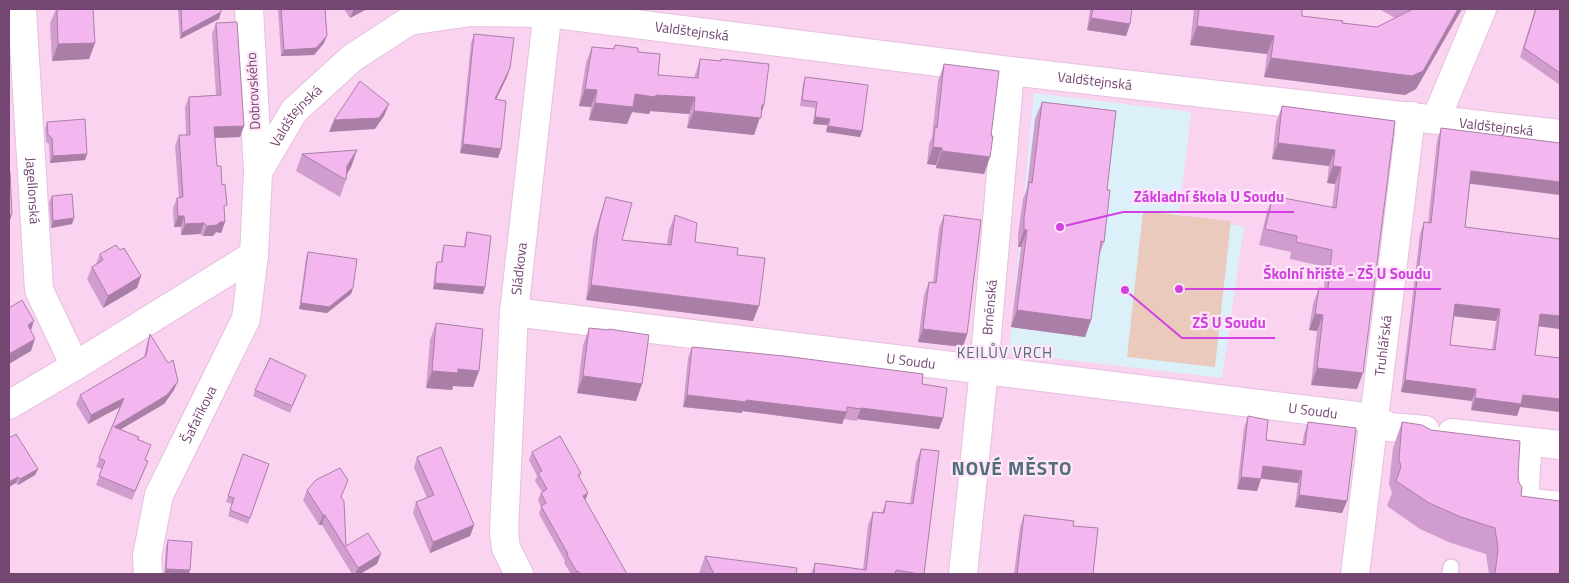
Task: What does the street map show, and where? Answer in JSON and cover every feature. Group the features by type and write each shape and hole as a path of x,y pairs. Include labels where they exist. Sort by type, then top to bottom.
{"street":[{"name":"Jagellonská","path":"22,9 38,290 75,366"},
{"name":"Dobrovského","path":"249,9 258,172"},
{"name":"Truhlářská","path":"1355,574 1373,418 1423,118 1482,9"},
{"name":"Valdštejnská","path":"254,256 258,172 294,111 352,58 409,21 471,12 548,11 1010,71 1560,134"},
{"name":"Sládkova","path":"519,574 506,548 504,531 514,312 548,11"},
{"name":"Brněnská","path":"963,574 984,369 1010,71"},
{"path":"9,405 254,256"},
{"name":"Šafaříkova","path":"148,574 147,556 159,495 246,319 254,256"},
{"name":"U Soudu","path":"514,312 1373,418 1390,427 1560,445"},
{"path":"1425,430 1424,440 1527,453 1524,502 1560,506"}],"shaded area":[{"path":"9,9 1560,9 1560,574 9,574"},
{"path":"1034,93 1191,112 1179,214 1244,227 1222,378 1009,353"},
{"path":"1143,211 1231,221 1215,367 1127,357"}],"building":[{"path":"57,9 93,9 95,43 58,44"},
{"path":"181,9 221,9 221,12 182,33"},
{"path":"281,9 325,9 327,36 316,48 284,50"},
{"path":"1093,9 1132,9 1130,24 1091,18"},
{"path":"1199,9 1302,9 1302,16 1377,27 1413,9 1458,9 1423,71 1412,76 1271,58 1274,36 1197,26"},
{"path":"1536,9 1560,9 1560,73 1524,48"},
{"path":"237,22 244,126 214,127 217,166 221,166 222,185 225,184 227,205 224,206 225,222 207,226 204,223 185,224 184,216 178,216 177,198 183,197 179,135 190,135 189,97 221,95 216,23"},
{"path":"474,34 514,38 510,68 495,99 506,101 501,149 463,144"},
{"path":"615,45 638,48 638,52 660,54 658,75 698,78 700,59 721,61 721,59 769,64 761,118 694,111 695,97 656,95 655,97 635,94 633,107 595,103 597,90 585,89 592,47 614,49"},
{"path":"944,64 999,71 990,157 942,151 942,148 933,147"},
{"path":"805,77 868,85 862,131 828,126 830,119 815,117 817,102 802,100"},
{"path":"360,81 389,104 379,118 334,120"},
{"path":"1042,102 1116,111 1107,190 1110,190 1104,242 1101,241 1091,320 1017,310 1027,230 1024,230 1024,217 1029,182 1032,183"},
{"path":"1282,106 1395,121 1363,373 1317,368 1323,315 1315,314 1319,288 1328,289 1332,250 1296,242 1297,236 1265,229 1273,196 1336,208 1341,167 1333,166 1335,150 1278,143"},
{"path":"85,119 87,154 53,156 52,138 48,135 47,122"},
{"path":"1441,128 1560,143 1560,182 1471,171 1465,227 1560,239 1560,316 1540,314 1535,355 1560,358 1560,399 1523,395 1521,404 1475,398 1476,389 1405,380 1424,222 1431,223","holes":["1455,304 1500,309 1495,350 1450,345"]},
{"path":"357,150 347,166 346,180 302,154"},
{"path":"9,172 12,214 9,215"},
{"path":"72,194 74,218 53,221 52,196"},
{"path":"606,197 632,203 622,240 671,245 675,215 697,223 695,242 738,248 737,255 765,258 759,306 591,285 599,223"},
{"path":"944,215 981,220 967,334 923,329 929,282 936,283"},
{"path":"467,232 491,236 485,287 435,283 437,262 442,262 444,245 465,247"},
{"path":"116,245 120,250 124,248 141,276 108,296 92,267 103,260 100,254"},
{"path":"308,252 357,259 353,288 329,307 301,303"},
{"path":"22,300 34,321 28,325 35,339 9,354 9,308"},
{"path":"436,323 483,329 479,371 458,369 458,373 432,371"},
{"path":"589,328 649,335 642,384 583,376"},
{"path":"150,334 168,363 173,360 178,381 167,395 114,427 139,437 137,439 151,445 145,460 148,461 135,491 99,476 105,461 99,458 124,398 91,415 80,395 146,356"},
{"path":"692,347 784,356 923,374 922,384 947,388 943,418 861,408 847,407 847,412 687,395"},
{"path":"270,358 306,375 292,406 255,390"},
{"path":"1248,416 1268,420 1266,440 1305,445 1308,422 1356,428 1347,501 1299,495 1302,471 1263,466 1261,479 1241,477"},
{"path":"1402,422 1422,425 1431,430 1520,441 1518,475 1519,483 1522,487 1521,496 1560,501 1560,574 1495,574 1498,549 1495,528 1461,517 1429,503 1396,481 1401,467 1399,459"},
{"path":"16,434 38,469 20,479 18,477 9,482 9,438"},
{"path":"560,436 581,473 578,475 588,493 583,496 627,574 580,574 577,572 541,506 546,503 541,493 547,489 538,473 542,471 532,452"},
{"path":"441,447 474,525 433,542 416,502 434,495 417,457"},
{"path":"921,449 939,451 924,574 896,570 895,574 814,574 815,563 866,570 873,512 884,513 886,501 913,504"},
{"path":"243,454 269,464 250,518 230,510 234,498 228,496"},
{"path":"340,468 348,480 341,497 344,501 346,546 368,533 381,554 358,568 307,490 316,480"},
{"path":"1024,515 1074,521 1073,526 1098,528 1093,574 1017,574"},
{"path":"168,540 192,542 190,570 166,569"},
{"path":"705,556 797,568 796,574 714,574"}],"place":[{"name":"Základní škola U Soudu","path":"1060,227"},
{"name":"Školní hřiště - ZŠ U Soudu","path":"1179,289"},
{"name":"ZŠ U Soudu","path":"1125,290"}],"district":[{"name":"KEILŮV VRCH","path":"1005,353"},
{"name":"NOVÉ MĚSTO","path":"1012,468"}]}
